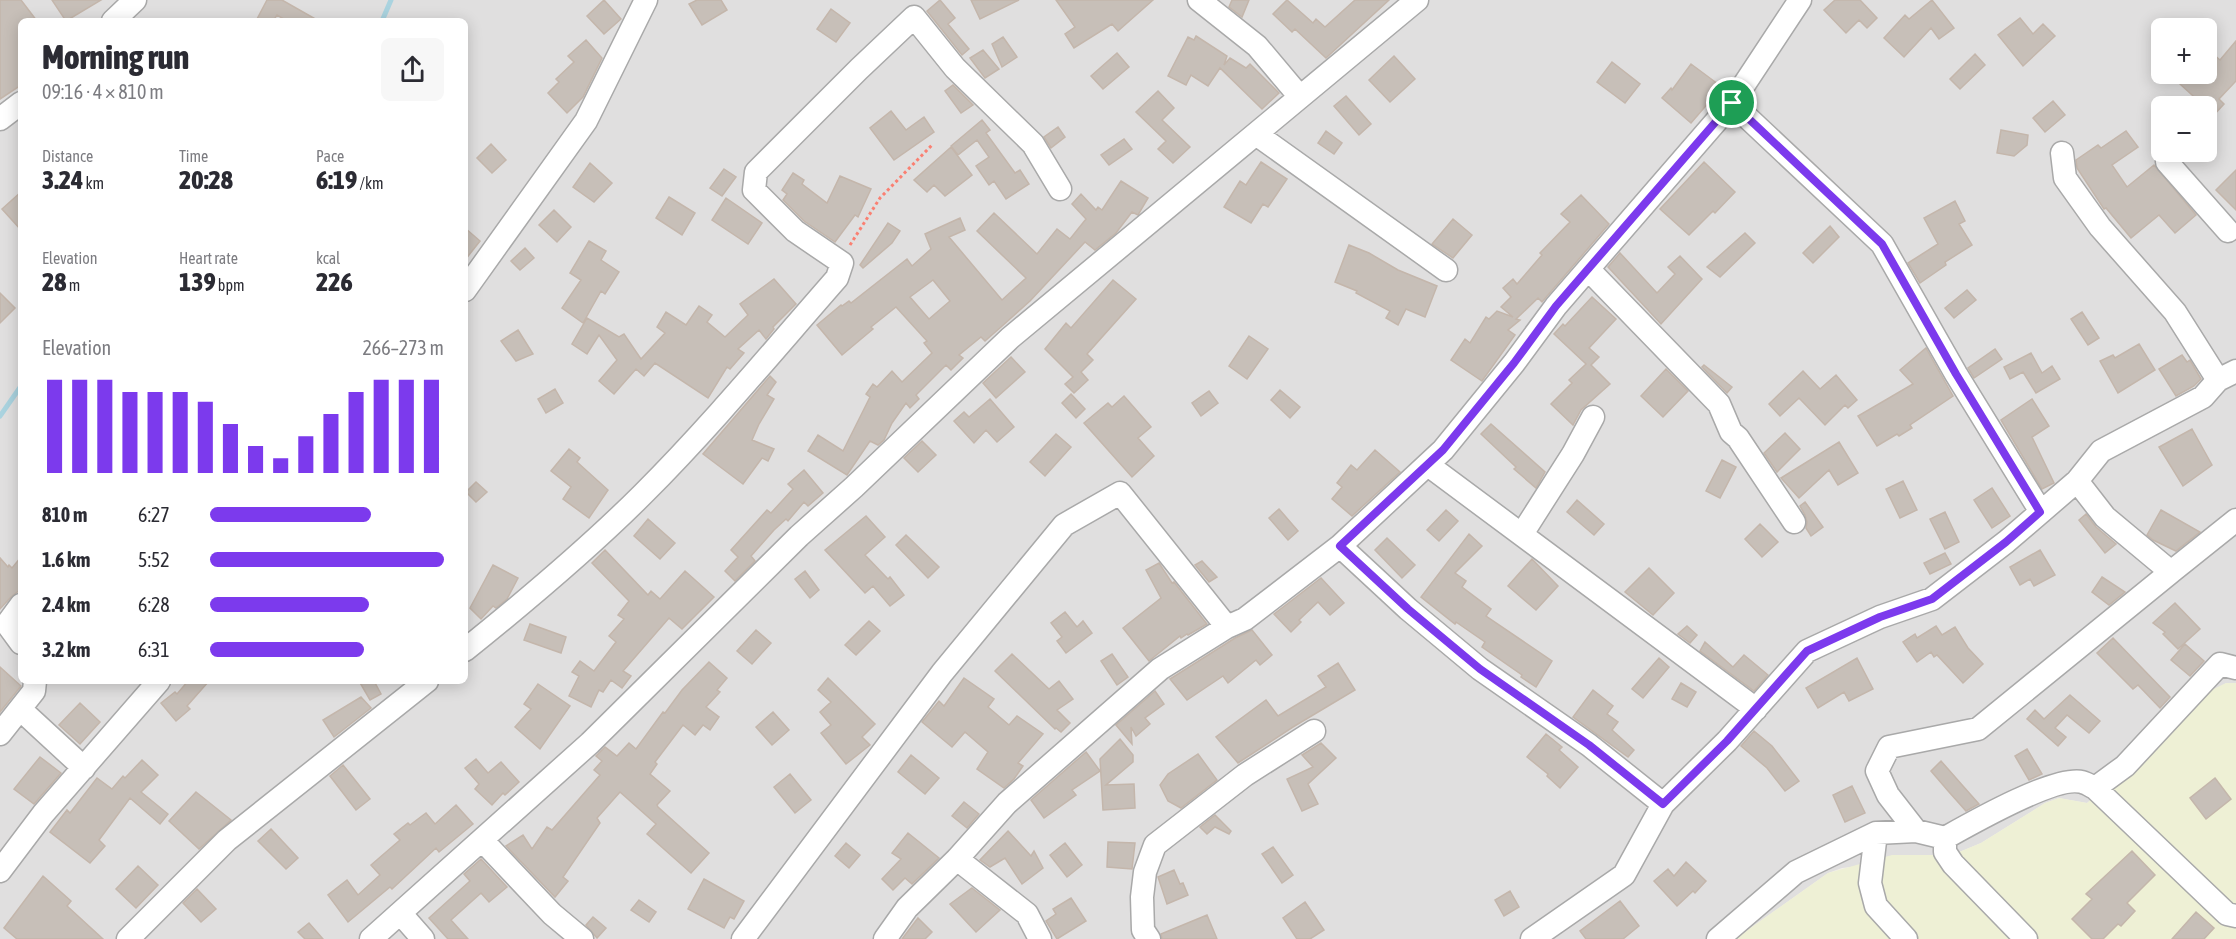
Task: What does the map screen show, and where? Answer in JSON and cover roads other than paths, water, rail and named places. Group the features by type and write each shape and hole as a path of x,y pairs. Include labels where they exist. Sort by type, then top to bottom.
{"street":[{"path":"116,18 135,0"},
{"path":"1199,0 1257,46 1300,97"},
{"path":"371,939 590,743 799,536 854,487 1010,338 1418,0"},
{"path":"885,939 907,908 957,859 1007,803 1160,669 1227,627 1245,619 1340,546 1443,450 1514,363 1556,306 1732,103 1800,0"},
{"path":"468,286 586,121 602,92 642,1"},
{"path":"468,648 522,605 642,495 719,413 837,278 842,263 795,231 754,190 756,172 858,69 914,17 955,68 1034,144 1060,189"},
{"path":"1732,103 1882,244 1956,374 2040,512"},
{"path":"0,118 18,105"},
{"path":"1256,134 1446,270"},
{"path":"1532,939 1624,875 1663,804 1727,741 1807,651 1880,617 1932,599 2006,542 2077,481 2101,451 2203,397 2227,376 2100,226 2065,178 2062,153"},
{"path":"2167,162 2233,232"},
{"path":"1588,269 1719,404 1731,432 1738,438 1794,522"},
{"path":"1522,534 1574,454 1593,417"},
{"path":"1428,465 1756,709"},
{"path":"2077,481 2105,517 2171,572"},
{"path":"743,939 942,673 1064,525 1120,493 1227,627"},
{"path":"1916,831 1888,795 1877,771 1889,747 1978,729 2236,520"},
{"path":"1340,546 1408,609 1480,669 1589,745 1663,804"},
{"path":"18,609 7,624 18,639"},
{"path":"2095,788 2125,766 2220,664 2236,668"},
{"path":"0,734 34,691 35,684"},
{"path":"0,871 43,814 156,684"},
{"path":"128,939 227,840 423,684"},
{"path":"20,709 84,768"},
{"path":"1149,939 1143,930 1142,897 1145,873 1155,845 1245,775 1314,730"},
{"path":"1718,939 1796,872 1876,833 1916,831 1945,838 2006,804 2065,783 2081,781 2095,788 2227,914 2236,916"},
{"path":"1876,833 1870,883 1876,906 1906,939"},
{"path":"1945,838 1945,852 1953,864 2026,939"},
{"path":"482,840 552,914 582,939"},
{"path":"957,859 1027,914 1040,939"},
{"path":"401,914 423,939"}],"waterway":[{"path":"383,18 391,0"},
{"path":"0,416 18,390"}]}
